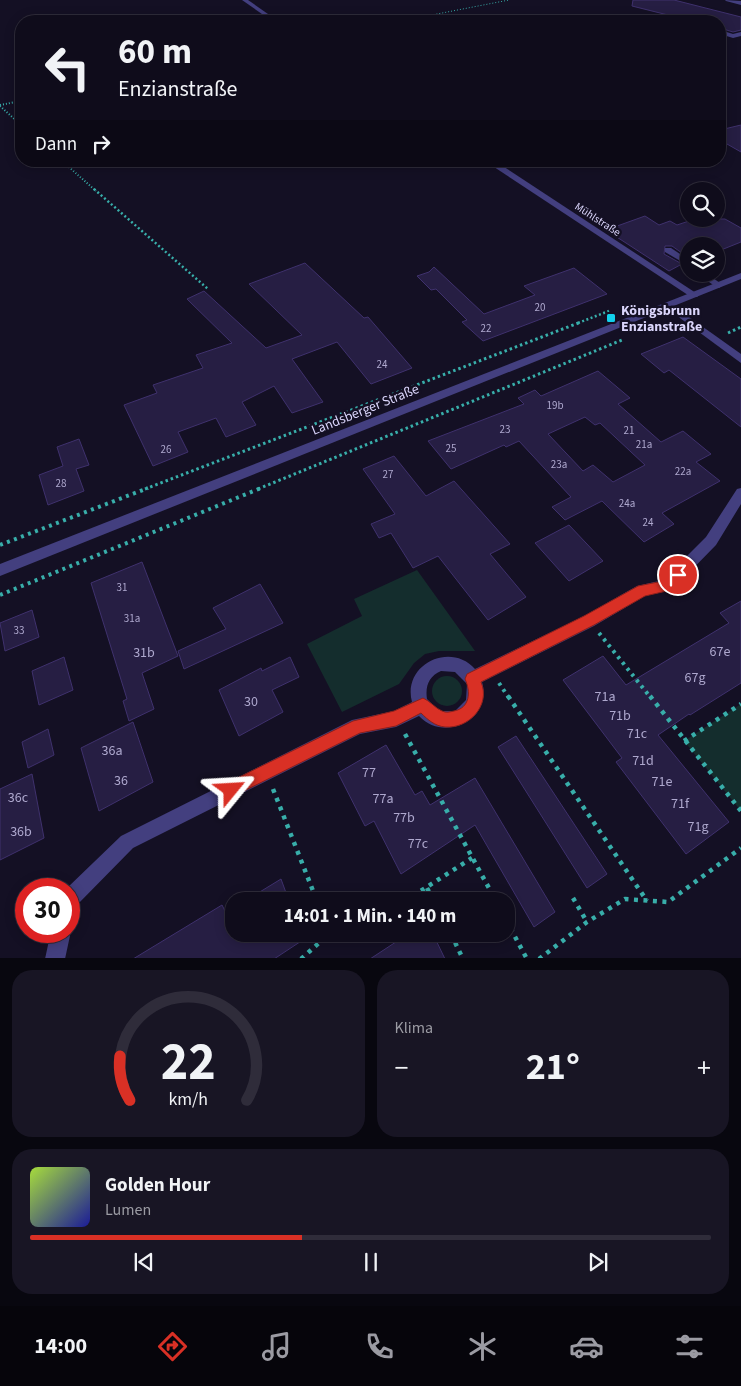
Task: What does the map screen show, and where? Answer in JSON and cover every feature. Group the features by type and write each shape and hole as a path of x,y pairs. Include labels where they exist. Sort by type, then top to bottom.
{"street":[{"path":"245,0 267,15"},
{"path":"728,0 741,3"},
{"name":"Mühlstraße","path":"498,167 694,295"},
{"name":"Landsberger Straße","path":"0,570 741,276"},
{"path":"668,305 741,359"},
{"path":"472,679 589,621 642,590 667,586 711,541 741,493"},
{"path":"450,664 467,672 476,687 475,704 464,716 446,720 437,717 423,705 419,696 421,678 433,666 450,664"},
{"path":"80,888 127,842 358,726 396,718 423,705"},
{"path":"55,958 58,943"}],"lane":[{"path":"726,34 733,36 741,34"},
{"path":"668,250 680,258"},
{"path":"714,282 719,285"}],"path":[{"path":"432,15 509,0"},
{"path":"0,106 15,102"},
{"path":"0,106 15,120"},
{"path":"69,167 208,289"},
{"path":"0,545 617,308"},
{"path":"0,595 630,337"},
{"path":"589,621 741,811"},
{"path":"491,670 647,901"},
{"path":"684,740 741,704"},
{"path":"396,718 491,892"},
{"path":"266,772 313,892"},
{"path":"539,958 587,922 625,899 668,902 741,848"},
{"path":"420,892 472,858"},
{"path":"427,888 429,892"},
{"path":"573,898 587,922"},
{"path":"515,936 527,958"},
{"path":"301,958 319,942"},
{"path":"455,942 463,958"}],"green space":[{"path":"417,570 475,651 439,651 425,654 414,663 399,684 342,712 307,644 362,616 354,599"},
{"path":"447,676 458,680 462,691 458,702 447,706 436,702 432,691 436,680"},
{"path":"741,704 741,811 684,741"}],"building":[{"path":"633,0 674,0 741,17 741,30 733,32 726,30 726,15 668,15 632,6"},
{"path":"741,125 741,152 726,143 726,129"},
{"path":"645,216 659,225 670,221 677,225 680,224 680,227 725,227 725,219 741,228 741,242 725,248 725,237 680,237 680,252 672,246 665,246 664,254 680,263 680,265 669,271 606,230"},
{"path":"305,263 364,318 368,317 412,368 371,384 337,342 292,359 323,402 292,413 274,386 242,402 256,425 226,437 216,418 178,432 188,452 153,466 124,405 157,393 153,385 203,368 196,355 232,343 187,299 204,291 266,348 302,335 249,284"},
{"path":"434,267 484,314 535,295 524,286 574,268 607,294 483,341 462,322 467,320 436,289 431,290 417,276 429,272"},
{"path":"683,337 741,379 741,427 669,370 664,373 641,354"},
{"path":"598,371 630,398 618,404 661,442 683,431 711,454 696,462 720,481 662,513 674,524 644,542 602,501 565,520 552,507 571,497 519,441 506,447 504,445 451,469 428,441 524,404 518,398 535,390 541,396","holes":["585,417 595,425 600,423 645,465 613,482 593,465 583,471 548,434"]},
{"path":"79,439 89,465 76,469 84,491 48,505 39,475 63,466 57,447"},
{"path":"394,456 426,496 454,481 510,544 490,554 526,597 488,620 438,556 413,568 391,533 379,538 371,524 395,514 363,469"},
{"path":"569,525 603,561 569,581 535,543"},
{"path":"142,562 178,656 142,673 154,709 129,721 123,701 127,699 91,583"},
{"path":"260,584 283,623 184,669 178,651 226,629 213,608"},
{"path":"741,601 741,683 658,735 729,822 686,854 616,762 622,758 563,680 603,656 626,685 729,623 720,613"},
{"path":"32,610 39,637 5,651 0,623"},
{"path":"64,657 73,690 39,705 32,671"},
{"path":"290,657 299,677 272,690 283,712 239,736 219,690 261,668 262,671"},
{"path":"133,722 153,782 99,811 81,748"},
{"path":"48,729 54,755 28,768 22,742"},
{"path":"516,736 607,874 587,888 498,747"},
{"path":"386,745 415,795 422,791 430,805 475,778 555,912 534,927 475,825 401,874 374,821 365,826 338,773"},
{"path":"32,774 44,838 0,860 0,789"},
{"path":"281,879 286,892 260,892"},
{"path":"222,905 225,911 225,942 300,942 276,958 135,958"},
{"path":"396,942 437,942 445,958 372,958"}],"place":[{"name":"Königsbrunn Enzianstraße","path":"611,318"}],"route":[{"path":"231,790 358,726 396,718 423,705 429,712 446,720 455,720 464,716 475,704 476,687 472,679 589,621 642,590 667,586 678,575"}]}
